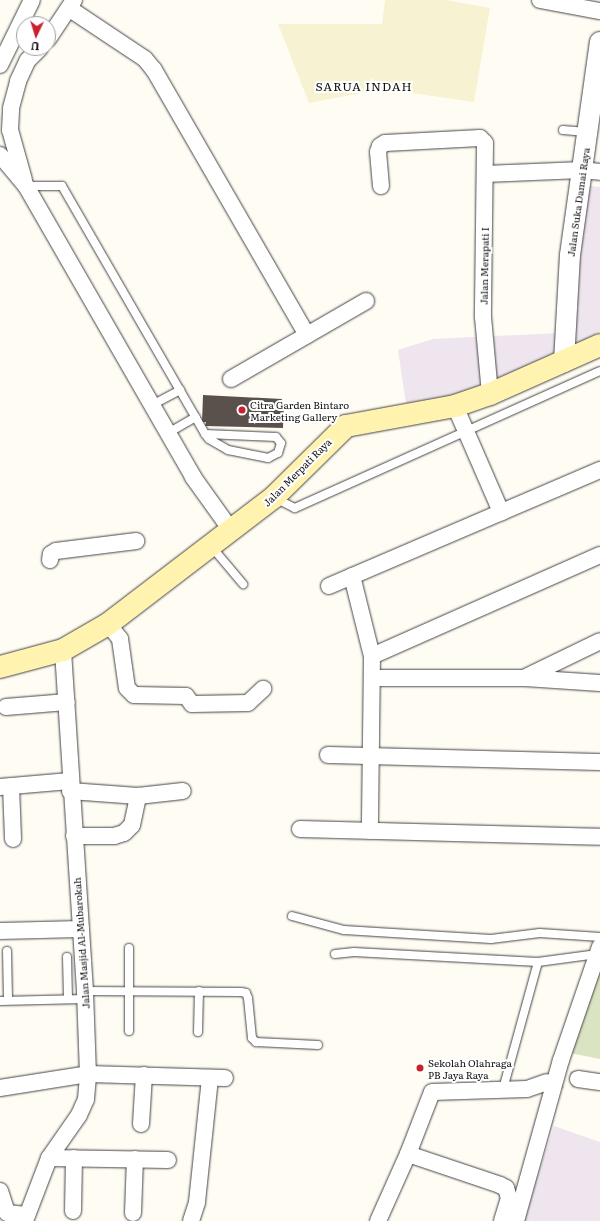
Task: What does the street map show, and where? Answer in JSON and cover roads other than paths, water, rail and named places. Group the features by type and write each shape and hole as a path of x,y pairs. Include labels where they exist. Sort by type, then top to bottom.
{"main road":[{"name":"Jalan Merpati Raya","path":"0,667 62,650 108,624 274,497 346,426 455,406 490,394 600,345"}],"street":[{"path":"0,65 32,0"},
{"path":"540,0 600,11"},
{"path":"56,28 72,5 146,59 154,70 307,335"},
{"name":"Jalan Suka Damai Raya","path":"564,362 570,254 591,171 587,132 595,106 600,42"},
{"path":"26,186 5,107 28,60 32,56"},
{"name":"Jalan Merapati I","path":"381,186 378,152 380,146 385,143 483,139 486,174 483,317 490,394"},
{"path":"0,156 26,186 193,477 231,530"},
{"path":"486,174 591,171"},
{"path":"231,379 366,301"},
{"path":"455,406 501,512"},
{"path":"329,586 600,470"},
{"path":"50,560 51,554 56,551 136,541"},
{"path":"372,656 600,556"},
{"path":"352,576 372,656 370,831"},
{"path":"108,624 120,639 127,688 134,695 186,696 192,704 248,703 263,689"},
{"path":"525,678 600,641"},
{"name":"Jalan Masjid Al-Mubarokah","path":"26,1218 49,1158 79,1115 86,1099 88,1074 81,928 70,786 67,702 62,650"},
{"path":"372,678 525,678 600,683"},
{"path":"6,707 67,702"},
{"path":"328,755 600,762"},
{"path":"13,839 5,786 70,786 138,796 183,791"},
{"path":"74,836 114,836 124,833 132,825 138,796"},
{"path":"300,829 600,837"},
{"path":"0,931 81,928"},
{"path":"516,1221 547,1120 561,1060 599,951"},
{"path":"0,1088 88,1074 217,1078 197,1202 191,1221"},
{"path":"141,1124 144,1075"},
{"path":"578,1079 600,1082"},
{"path":"378,1221 408,1154 432,1092 527,1089 546,1082"},
{"path":"408,1154 506,1188 509,1198 502,1221"},
{"path":"49,1158 168,1160"},
{"path":"73,1211 74,1158"},
{"path":"133,1213 135,1159"},
{"path":"0,1191 7,1213 26,1218"}],"lane":[{"path":"563,130 587,132"},
{"path":"26,186 62,186 205,434 209,440 228,450 268,458 278,453 281,443 276,437 205,434"},
{"path":"274,497 296,508 466,430 600,371"},
{"path":"152,406 180,390"},
{"path":"168,433 196,417"},
{"path":"211,546 243,584"},
{"path":"292,916 344,930 491,938 540,934 600,937"},
{"path":"129,948 129,1031"},
{"path":"335,954 354,952 538,962 599,951"},
{"path":"7,952 4,1001 68,999 85,995 130,990 199,991 246,994 252,1038 256,1042 318,1045"},
{"path":"67,957 68,999"},
{"path":"503,1089 538,962"},
{"path":"198,1032 199,991"}],"tunnel":[{"path":"547,1082 578,1079"}],"place":[{"name":"Citra Garden Bintaro Marketing Gallery","path":"242,410"},
{"name":"Sekolah Olahraga PB Jaya Raya","path":"420,1068"}],"district":[{"name":"SARUA INDAH","path":"364,87"}]}
